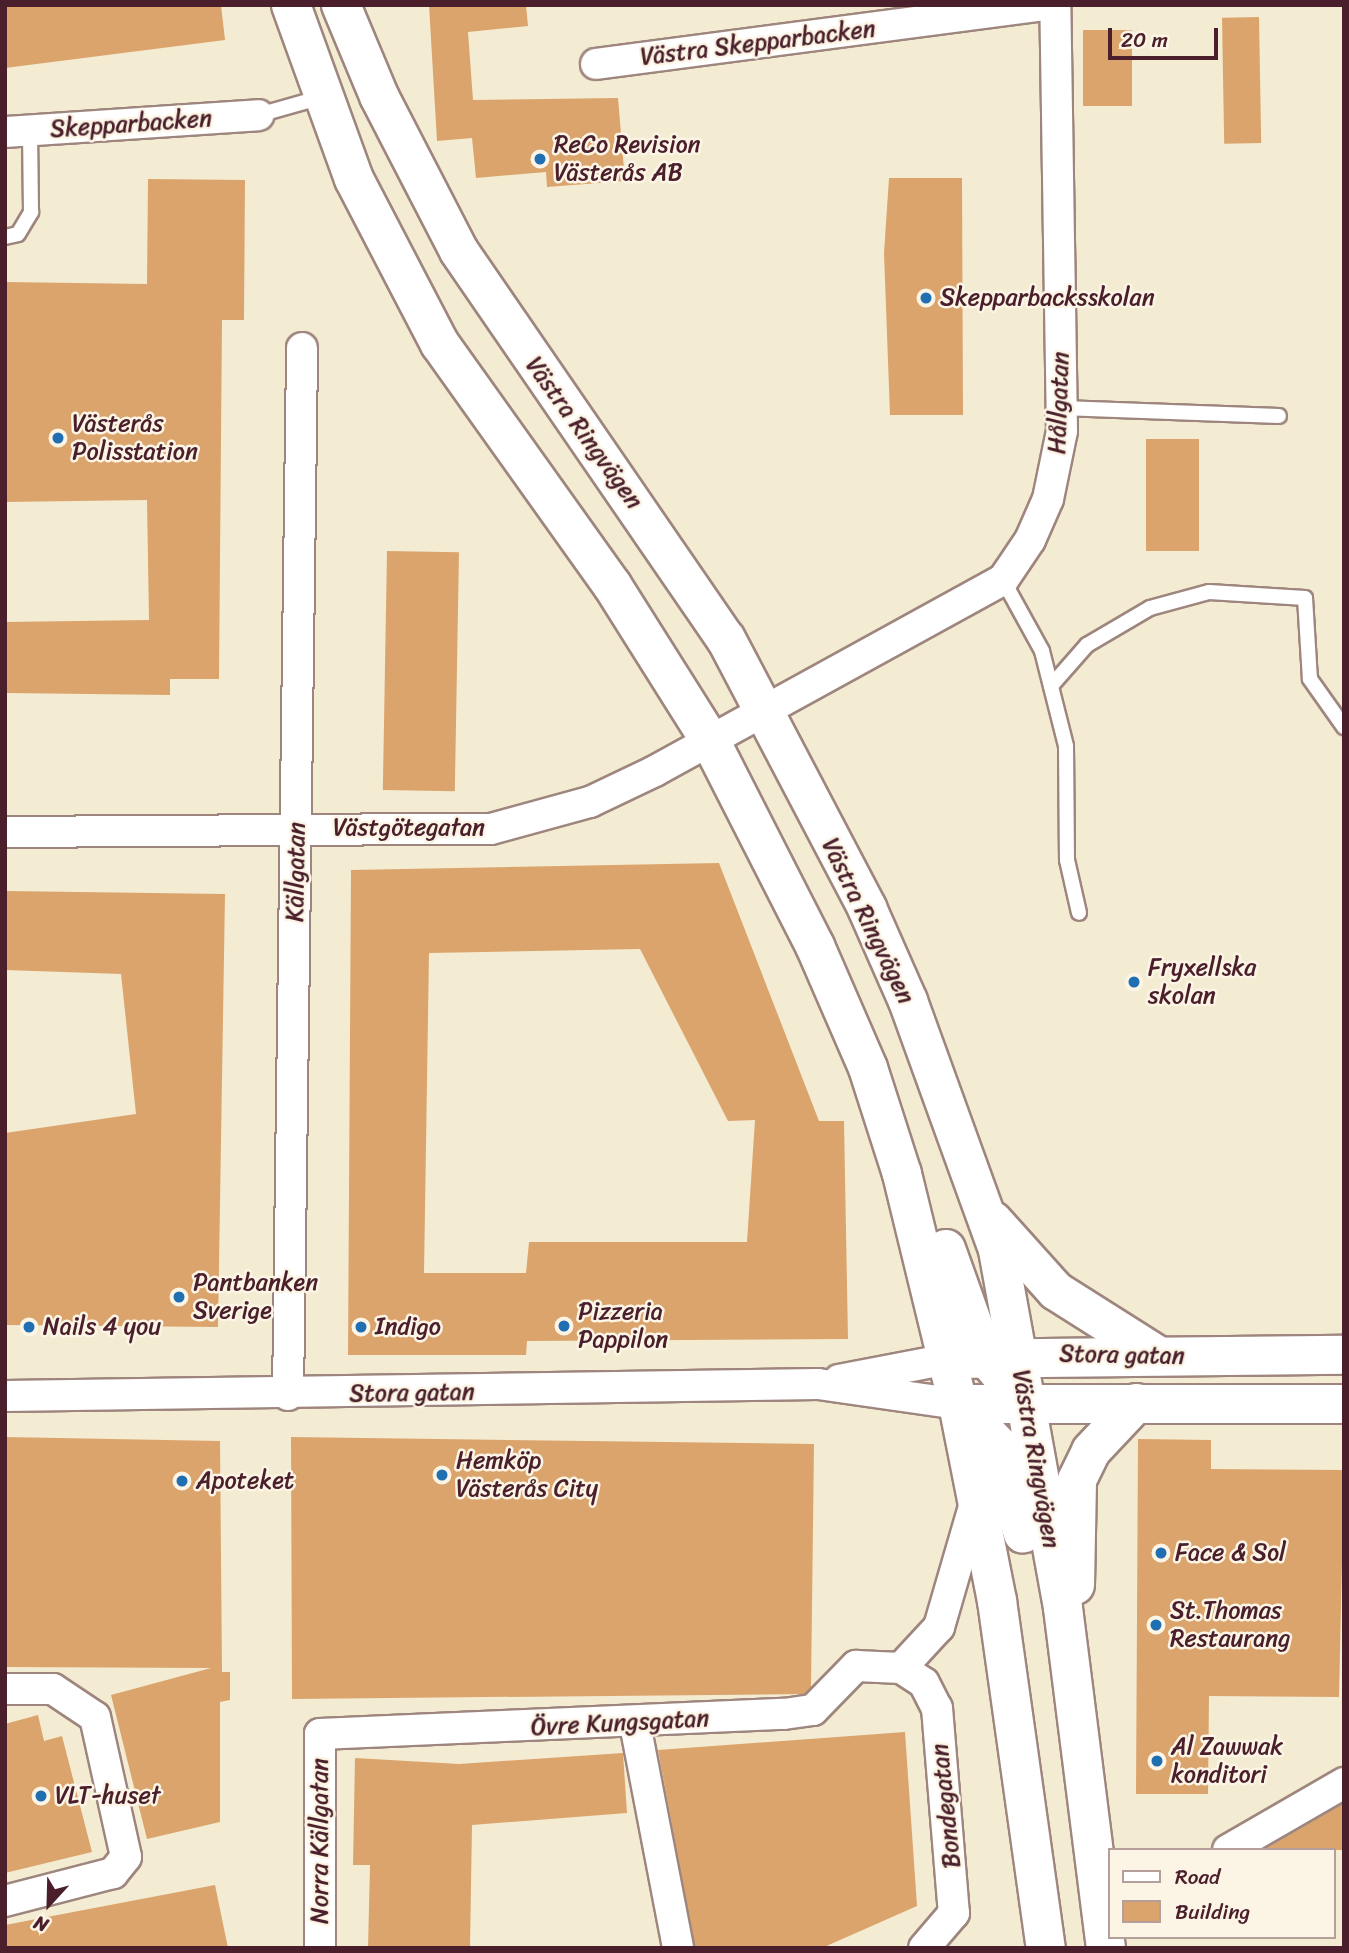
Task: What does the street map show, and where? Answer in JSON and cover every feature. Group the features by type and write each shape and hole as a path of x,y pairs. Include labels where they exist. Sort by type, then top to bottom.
{"main road":[{"path":"291,5 354,179 440,344 612,585 711,742 815,946 881,1111 903,1116 984,1356 1024,1404"},
{"name":"Västra Ringvägen","path":"341,5 379,96 459,251 558,400 625,485 766,711 899,978 987,1213 984,1356 958,1404 975,1503 997,1601 1046,1948"},
{"path":"987,1213 1056,1290 1160,1357"},
{"name":"Stora gatan","path":"984,1356 1344,1355"},
{"path":"958,1404 998,1445 1034,1585 1063,1608 1075,1588 1077,1480 1091,1451 1136,1403"},
{"name":"Stora gatan","path":"958,1404 1344,1404"},
{"name":"Västra Ringvägen","path":"1024,1404 1063,1608 1106,1948"}],"street":[{"name":"Västra Skepparbacken","path":"596,64 1046,5"},
{"name":"Hållgatan","path":"711,742 1003,580 1030,540 1048,499 1062,408 1055,5"},
{"name":"Skepparbacken","path":"18,131 258,115"},
{"name":"Källgatan","path":"288,1395 302,348"},
{"name":"Västgötegatan","path":"5,832 297,828 491,830 590,802 711,742"},
{"name":"Stora gatan","path":"5,1396 288,1395 818,1384 984,1356"},
{"name":"Stora gatan","path":"818,1384 958,1404"},
{"path":"901,1668 939,1627 975,1503"},
{"name":"Övre Kungsgatan","path":"320,1734 635,1724 813,1710 856,1666 901,1668"},
{"name":"Bondegatan","path":"901,1668 924,1683 937,1708 953,1869 954,1913 924,1948"},
{"path":"5,1689 53,1689 95,1717 126,1857 113,1873 5,1902"},
{"path":"635,1724 678,1948"},
{"name":"Norra Källgatan","path":"320,1734 320,1948"},
{"path":"1231,1848 1344,1783"}],"lane":[{"path":"258,115 323,97"},
{"path":"5,237 18,234 31,212 18,131"},
{"path":"1062,408 1279,416"},
{"path":"1003,580 1042,651 1066,746 1067,860 1079,913"},
{"path":"1051,686 1087,645 1150,608 1209,592 1305,598 1310,679 1344,727"}],"building":[{"path":"5,5 221,5 225,40 5,68"},
{"path":"429,5 526,5 528,26 468,32 473,100 618,98 625,181 547,187 546,172 476,178 472,138 437,141"},
{"path":"1259,17 1261,143 1224,144 1222,18"},
{"path":"1083,30 1132,30 1132,106 1083,106"},
{"name":"Skepparbacksskolan","path":"889,178 962,178 963,415 890,415 884,253"},
{"path":"148,179 245,180 244,320 222,320 219,679 170,679 170,695 5,693 5,622 149,620 147,500 5,502 5,282 147,284"},
{"path":"1146,439 1199,439 1199,551 1146,551"},
{"path":"387,551 459,552 455,791 383,790"},
{"path":"719,863 819,1121 844,1121 848,1339 527,1341 526,1355 348,1355 351,870","holes":["640,949 728,1121 755,1120 747,1242 529,1242 526,1273 424,1273 429,953"]},
{"path":"5,891 225,894 218,1327 5,1325 5,1133 136,1114 121,974 5,970"},
{"path":"5,1437 220,1441 222,1672 230,1672 230,1700 220,1702 220,1822 147,1839 111,1695 211,1668 5,1667"},
{"path":"291,1437 814,1444 811,1687 804,1694 292,1699"},
{"path":"1138,1439 1211,1440 1211,1469 1344,1470 1339,1697 1209,1696 1208,1794 1136,1794"},
{"name":"VLT-huset","path":"38,1715 44,1741 62,1736 92,1852 5,1873 5,1724"},
{"path":"905,1732 917,1906 822,1948 695,1948 658,1750"},
{"path":"623,1753 627,1813 472,1825 470,1948 368,1948 370,1865 353,1865 355,1758 459,1764"},
{"path":"1344,1803 1344,1850 1266,1848"},
{"path":"215,1885 228,1948 5,1948 5,1925"}],"place":[{"name":"ReCo Revision Västerås AB","path":"540,159"},
{"name":"Skepparbacksskolan","path":"926,298"},
{"name":"Västerås Polisstation","path":"58,438"},
{"name":"Fryxellska skolan","path":"1134,982"},
{"name":"Pantbanken Sverige","path":"179,1297"},
{"name":"Pizzeria Pappilon","path":"564,1326"},
{"name":"Nails 4 you","path":"29,1327"},
{"name":"Indigo","path":"361,1327"},
{"name":"Hemköp Västerås City","path":"442,1475"},
{"name":"Apoteket","path":"182,1481"},
{"name":"Face & Sol","path":"1161,1553"},
{"name":"St.Thomas Restaurang","path":"1156,1625"},
{"name":"Al Zawwak konditori","path":"1157,1761"},
{"name":"VLT-huset","path":"41,1796"}]}
